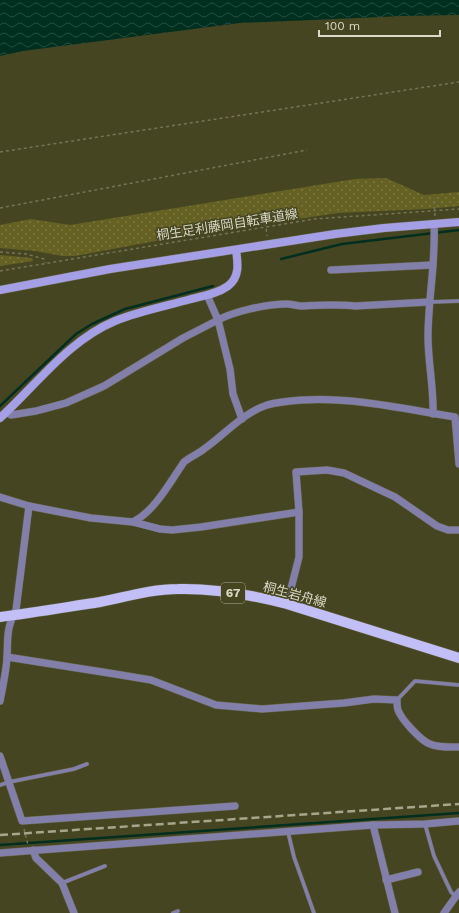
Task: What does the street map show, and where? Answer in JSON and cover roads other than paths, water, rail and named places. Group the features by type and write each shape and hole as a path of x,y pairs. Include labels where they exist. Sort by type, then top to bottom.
{"main road":[{"name":"桐生岩舟線","path":"0,617 101,601 139,593 178,589 236,593 287,604 459,658"}],"street":[{"path":"0,290 110,269 335,234 459,222"},
{"path":"433,414 428,338 429,302 435,245 434,224"},
{"path":"3,415 69,351 92,332 128,316 207,295 227,287 234,279 237,269 236,250"},
{"path":"331,270 433,265"},
{"path":"207,295 218,320 230,369 233,394 242,419"},
{"path":"3,415 36,412 66,403 98,389 184,338 218,320 245,310 288,304 296,306 355,306 429,302"},
{"path":"133,522 142,517 150,509 189,457 203,450 242,419 255,410 266,405 319,399 365,402 455,418 459,464"},
{"path":"287,604 299,557 300,512 296,472 327,470 344,473 395,497 437,526 448,530 459,530"},
{"path":"0,496 28,506 91,518 133,522 160,529 186,529 300,512"},
{"path":"0,701 7,657 4,635 16,610 28,506"},
{"path":"7,657 151,680 216,705 262,709 344,703 374,699 397,700 398,709 402,717 427,743 446,747 459,747"},
{"path":"0,756 22,821 235,806"},
{"path":"0,853 373,825 425,824 459,821"},
{"path":"373,825 395,913"},
{"path":"33,850 36,858 62,883 74,913"},
{"path":"386,880 418,872"},
{"path":"444,913 457,894"}],"lane":[{"path":"429,302 459,301"},
{"path":"397,700 415,681 459,685"},
{"path":"0,785 74,769 87,764"},
{"path":"425,824 434,856 451,892 457,894"},
{"path":"288,832 294,857 314,913"},
{"path":"62,883 105,866"},
{"path":"173,913 178,911"}],"water":[{"path":"0,0 459,0 459,15 240,23 23,51 0,56"}],"waterway":[{"path":"281,259 342,244 459,230"},
{"path":"0,406 76,334 92,324 125,309 213,286"},
{"path":"0,845 459,813"}],"railway":[{"path":"0,835 459,804"}]}
